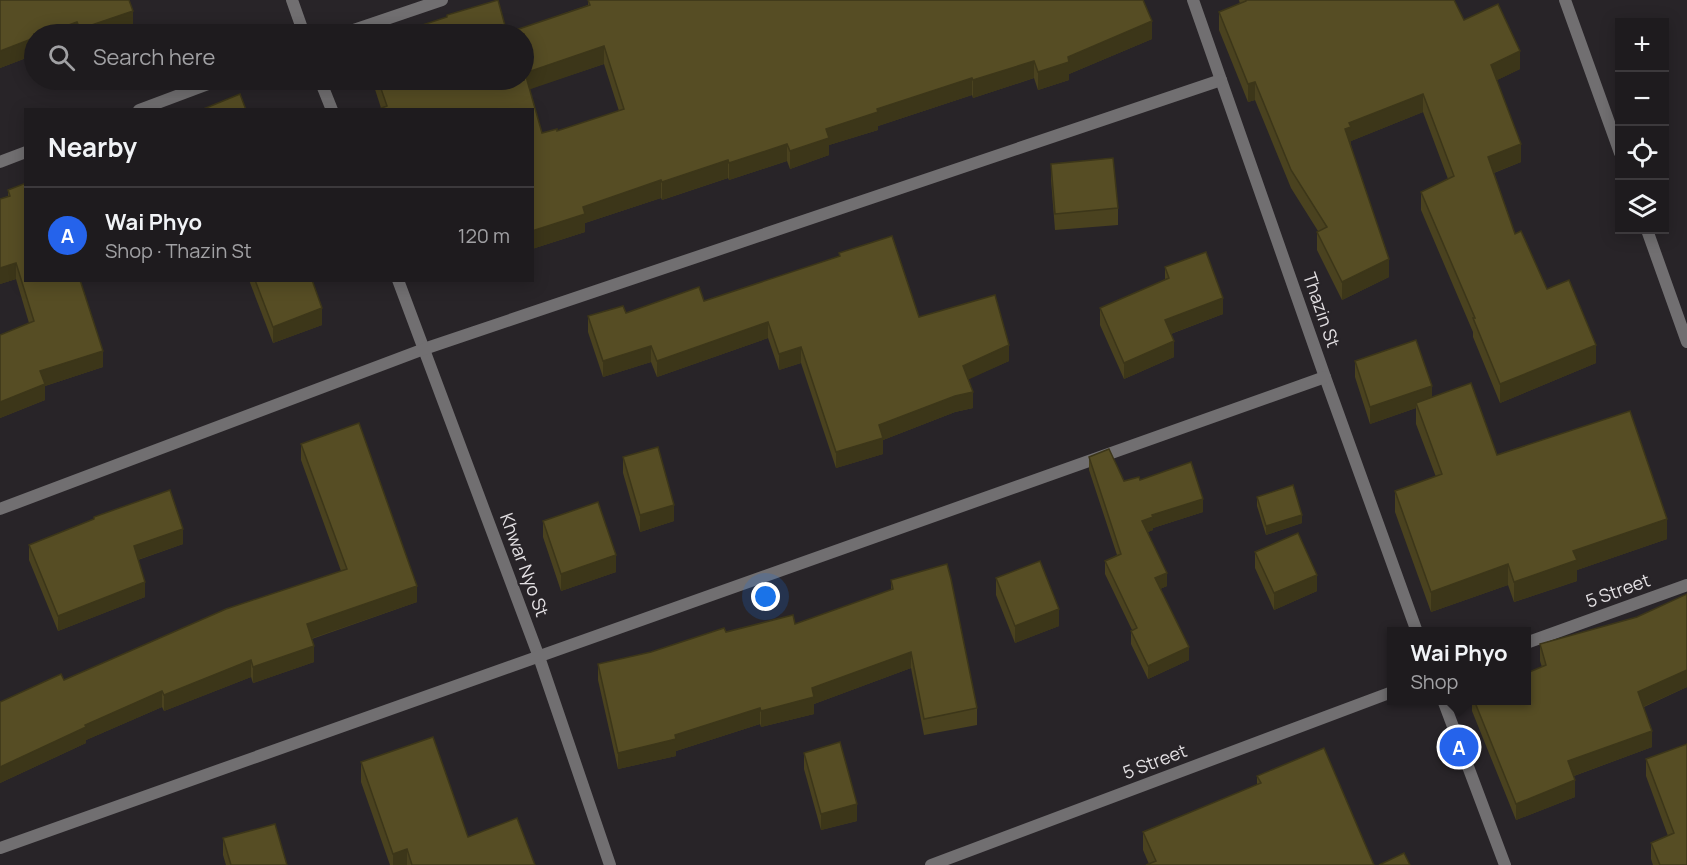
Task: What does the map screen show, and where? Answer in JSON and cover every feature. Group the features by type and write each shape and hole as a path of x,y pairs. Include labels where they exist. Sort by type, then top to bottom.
{"street":[{"path":"292,0 300,24"},
{"path":"371,24 442,0"},
{"name":"Thazin St","path":"1192,0 1416,627"},
{"path":"1565,0 1615,139"},
{"path":"0,508 424,349 1221,80"},
{"path":"144,108 192,90"},
{"path":"324,90 331,108"},
{"path":"0,162 24,153"},
{"path":"1648,234 1687,342"},
{"name":"Khwar Nyo St","path":"399,282 539,657 610,865"},
{"path":"0,848 1325,377"},
{"name":"5 Street","path":"1531,642 1687,585"},
{"name":"5 Street","path":"931,865 1387,694"},
{"path":"1445,705 1505,865"}],"building":[{"path":"0,0 129,0 133,11 95,24 78,24 77,22 24,24 24,42 0,51"},
{"path":"498,0 505,24 426,24 447,17 447,15"},
{"path":"588,0 1143,0 1152,21 1068,57 1069,62 1038,72 1034,61 973,80 972,78 877,109 878,112 826,129 829,138 790,151 787,144 729,163 728,160 662,182 661,180 583,207 585,214 534,230 534,108 382,108 387,106 381,90 530,90 542,133 557,129 557,131 624,109 604,46 534,70 534,24 590,5"},
{"path":"1246,0 1454,0 1464,20 1498,4 1520,51 1491,65 1521,144 1488,157 1515,234 1521,231 1547,289 1569,280 1596,345 1500,384 1473,318 1475,318 1421,192 1454,176 1423,94 1349,123 1351,127 1345,129 1389,259 1342,282 1317,232 1327,227 1291,170 1255,82 1248,84 1219,12"},
{"path":"240,94 245,108 206,108"},
{"path":"1113,158 1118,208 1055,214 1051,164"},
{"path":"24,184 24,282 81,282 103,351 40,371 45,384 0,402 0,335 34,321 16,263 0,268 0,199 10,196 8,190"},
{"path":"892,236 919,317 995,295 1009,345 963,366 973,392 955,396 879,425 883,438 836,452 801,347 779,354 768,322 657,361 651,346 603,361 588,316 623,306 626,313 699,287 704,301 840,256 839,253"},
{"path":"1206,252 1223,298 1165,320 1174,341 1124,363 1100,308 1169,278 1165,267"},
{"path":"256,282 313,282 322,308 273,327"},
{"path":"1416,340 1432,386 1370,407 1355,361"},
{"path":"1471,383 1497,455 1630,411 1667,519 1573,551 1577,560 1514,582 1508,564 1431,592 1395,491 1442,474 1416,403"},
{"path":"359,423 417,586 307,624 314,646 253,667 251,660 164,695 162,691 85,725 86,727 0,767 0,702 61,674 64,680 226,609 347,569 301,444"},
{"path":"658,447 674,505 640,515 623,457"},
{"path":"1109,449 1124,481 1139,477 1140,480 1191,462 1203,499 1152,515 1153,517 1142,521 1167,573 1155,578 1189,647 1148,666 1131,631 1137,628 1105,561 1121,554 1089,457"},
{"path":"1293,485 1302,515 1266,526 1257,497"},
{"path":"170,490 183,529 134,546 145,582 58,616 29,545 94,519 94,517"},
{"path":"598,502 616,555 561,574 543,521"},
{"path":"1298,533 1317,575 1274,593 1255,552"},
{"path":"1040,561 1059,609 1015,626 996,578"},
{"path":"947,564 977,708 924,719 911,652 812,688 814,697 761,711 760,708 675,735 676,739 618,753 598,664 651,652 724,628 726,632 793,615 795,624 893,589 891,580"},
{"path":"1687,594 1687,670 1638,692 1652,731 1568,761 1575,780 1516,804 1476,705 1531,705 1531,671 1546,665 1540,644 1637,617"},
{"path":"433,737 468,837 517,818 535,865 412,865 407,849 393,854 361,762"},
{"path":"840,742 857,804 821,814 804,753"},
{"path":"1687,744 1687,865 1660,865 1651,843 1674,833 1646,759"},
{"path":"1324,748 1374,865 1146,865 1156,861 1143,832 1261,783 1257,776"},
{"path":"275,824 287,865 231,865 223,838"},
{"path":"1404,853 1410,865 1379,865"}],"place":[{"name":"Wai Phyo","path":"1459,747"}]}
